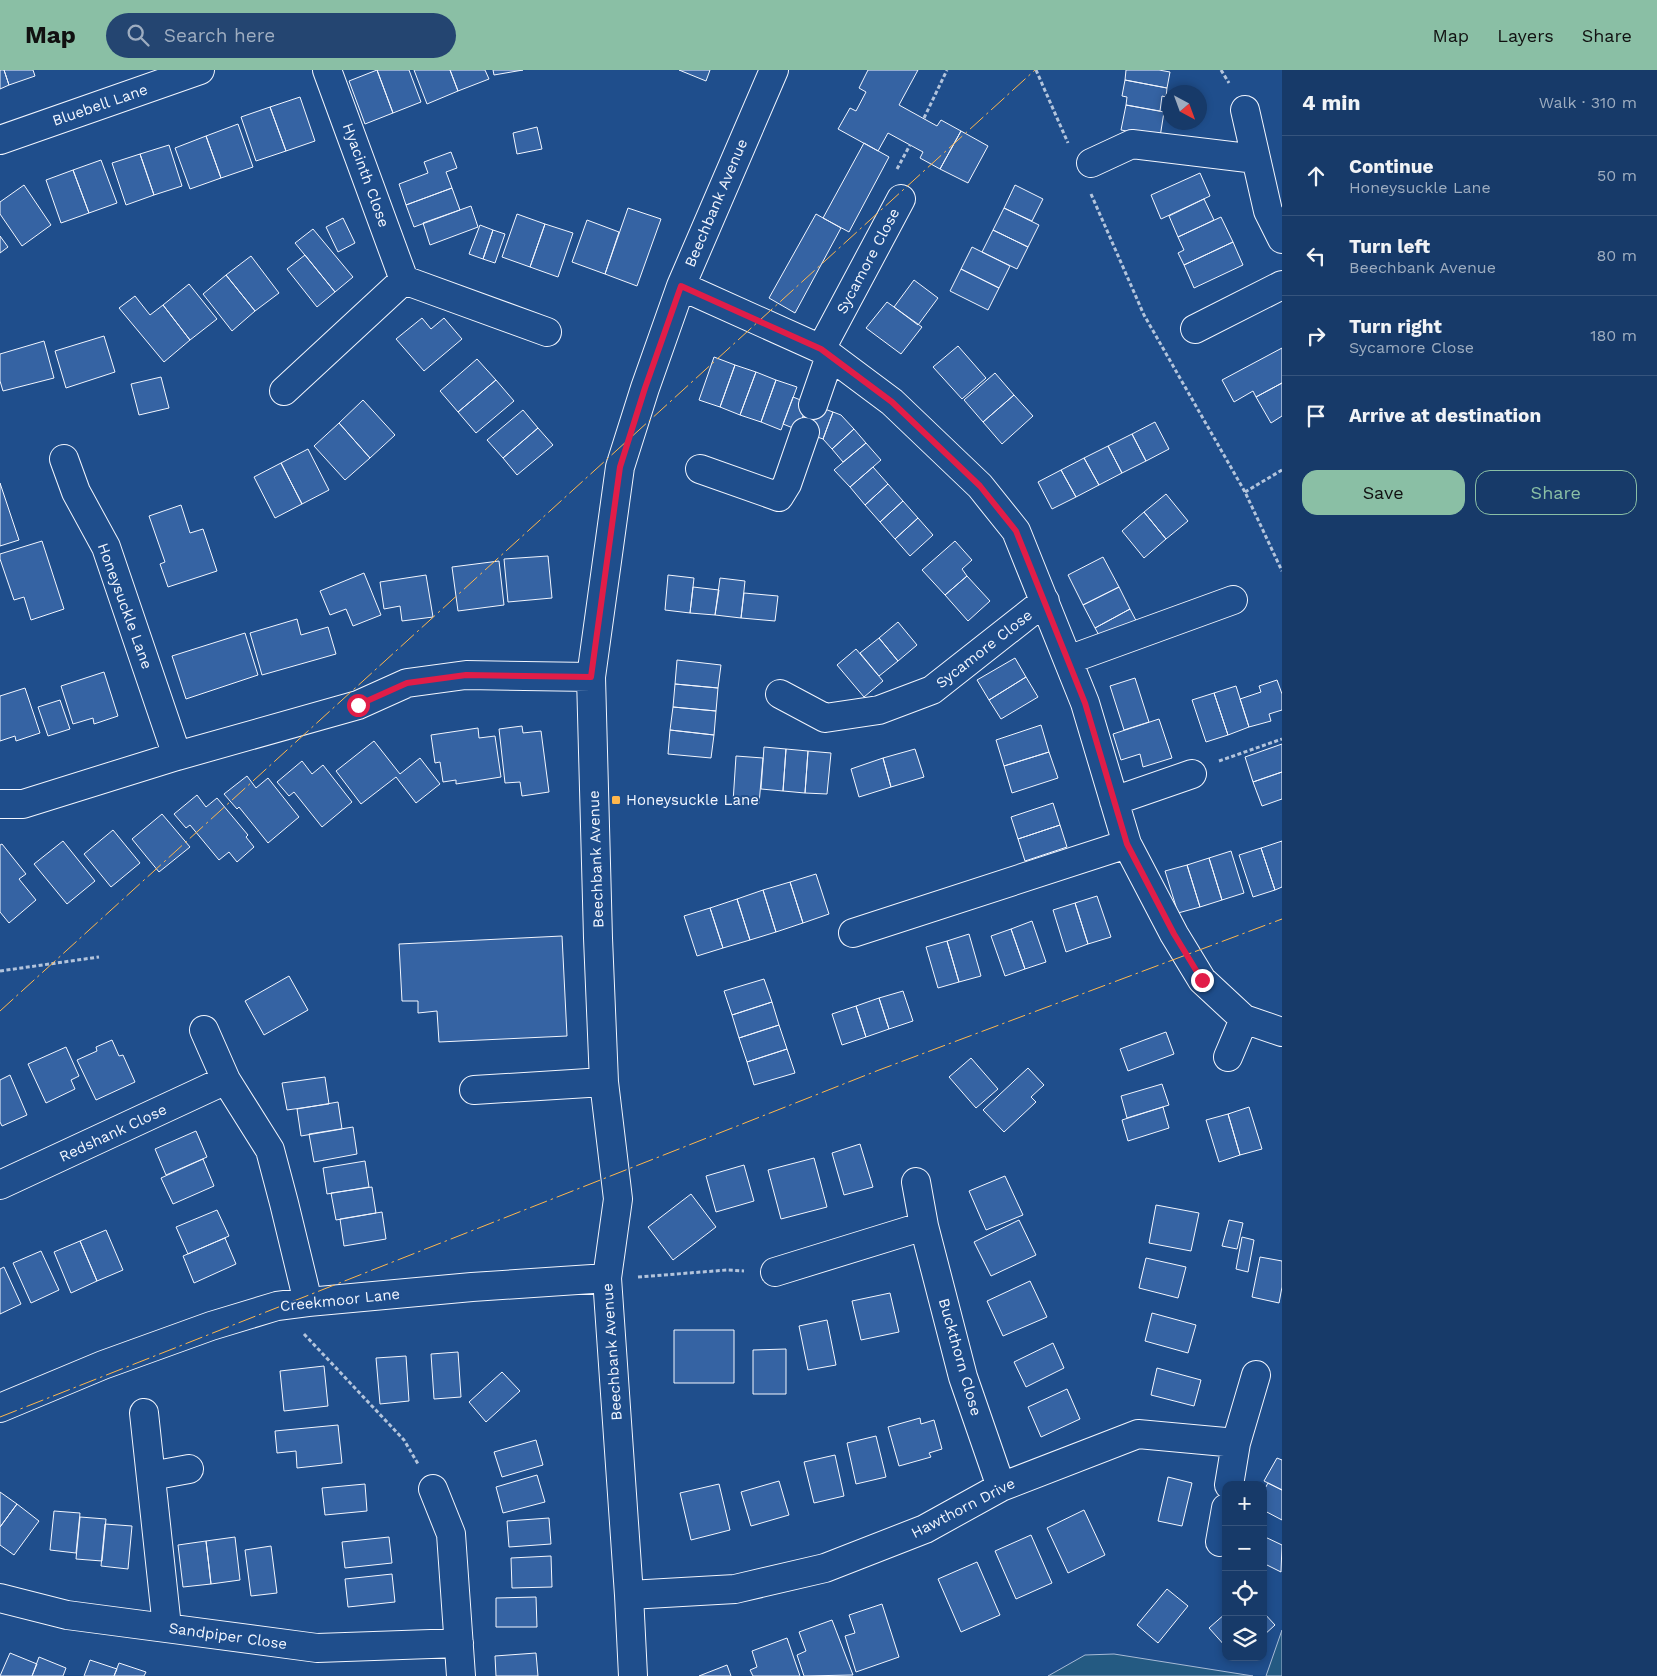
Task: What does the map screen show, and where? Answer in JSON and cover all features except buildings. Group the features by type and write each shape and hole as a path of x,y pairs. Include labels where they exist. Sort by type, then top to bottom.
{"street":[{"name":"Bluebell Lane","path":"0,140 200,70"},
{"name":"Hyacinth Close","path":"327,70 404,280"},
{"name":"Beechbank Avenue","path":"633,1676 607,1278 618,1199 604,1082 591,677 620,467 645,388 681,286 774,70"},
{"path":"1244,110 1268,211 1282,238"},
{"path":"1084,168 1132,144 1256,159"},
{"name":"Sycamore Close","path":"825,353 901,199"},
{"path":"284,392 404,280 547,332"},
{"path":"1195,329 1282,285"},
{"name":"Sycamore Close","path":"681,286 825,353 892,402 980,486 1016,531 1085,703 1127,844 1174,934 1202,980 1244,1019 1282,1032"},
{"path":"813,405 825,353"},
{"path":"700,469 779,497 787,484 805,432"},
{"name":"Honeysuckle Lane","path":"64,459 76,492 106,547 177,756"},
{"path":"1068,660 1232,600"},
{"name":"Sycamore Close","path":"780,694 824,718 879,710 932,690 1045,601"},
{"path":"0,804 24,804 177,756 358,705 407,683 466,675 591,677"},
{"path":"1114,801 1192,774"},
{"path":"853,933 1127,844"},
{"path":"1228,1057 1244,1019"},
{"path":"204,1030 226,1080 270,1150 308,1302"},
{"name":"Redshank Close","path":"0,1185 226,1080"},
{"path":"474,1090 604,1082"},
{"name":"Buckthorn Close","path":"916,1182 924,1226 963,1377 1001,1487"},
{"path":"775,1272 924,1226"},
{"name":"Creekmoor Lane","path":"0,1408 103,1365 211,1326 277,1306 472,1287 607,1278"},
{"path":"1230,1481 1236,1443 1256,1375"},
{"path":"144,1413 167,1627"},
{"name":"Hawthorn Drive","path":"629,1596 735,1589 825,1568 925,1529 1001,1487 1138,1434 1236,1443"},
{"path":"151,1476 189,1469"},
{"path":"434,1489 451,1534 461,1676"},
{"path":"1220,1542 1223,1526"},
{"name":"Sandpiper Close","path":"0,1598 67,1615 316,1648 459,1643"}],"path":[{"path":"924,118 947,70"},
{"path":"1036,70 1084,168 1144,315 1245,492 1282,571"},
{"path":"1245,492 1282,470"},
{"path":"1192,774 1201,767 1282,739"},
{"path":"0,971 99,957"},
{"path":"607,1278 728,1270 775,1272"},
{"path":"277,1306 404,1440 434,1489"}],"shaded area":[{"path":"1282,1630 1282,1676 1266,1676"},
{"path":"1114,1654 1253,1676 1048,1676 1085,1655"}],"power":[{"path":"0,1011 1035,70"},
{"path":"0,1417 879,1070 1282,919"}],"place":[{"name":"Honeysuckle Lane","path":"616,800"}],"route":[{"path":"358,705 407,683 466,675 591,677 620,467 645,388 681,286 821,349 892,402 980,486 1016,531 1085,703 1127,844 1174,934 1202,980"}]}
